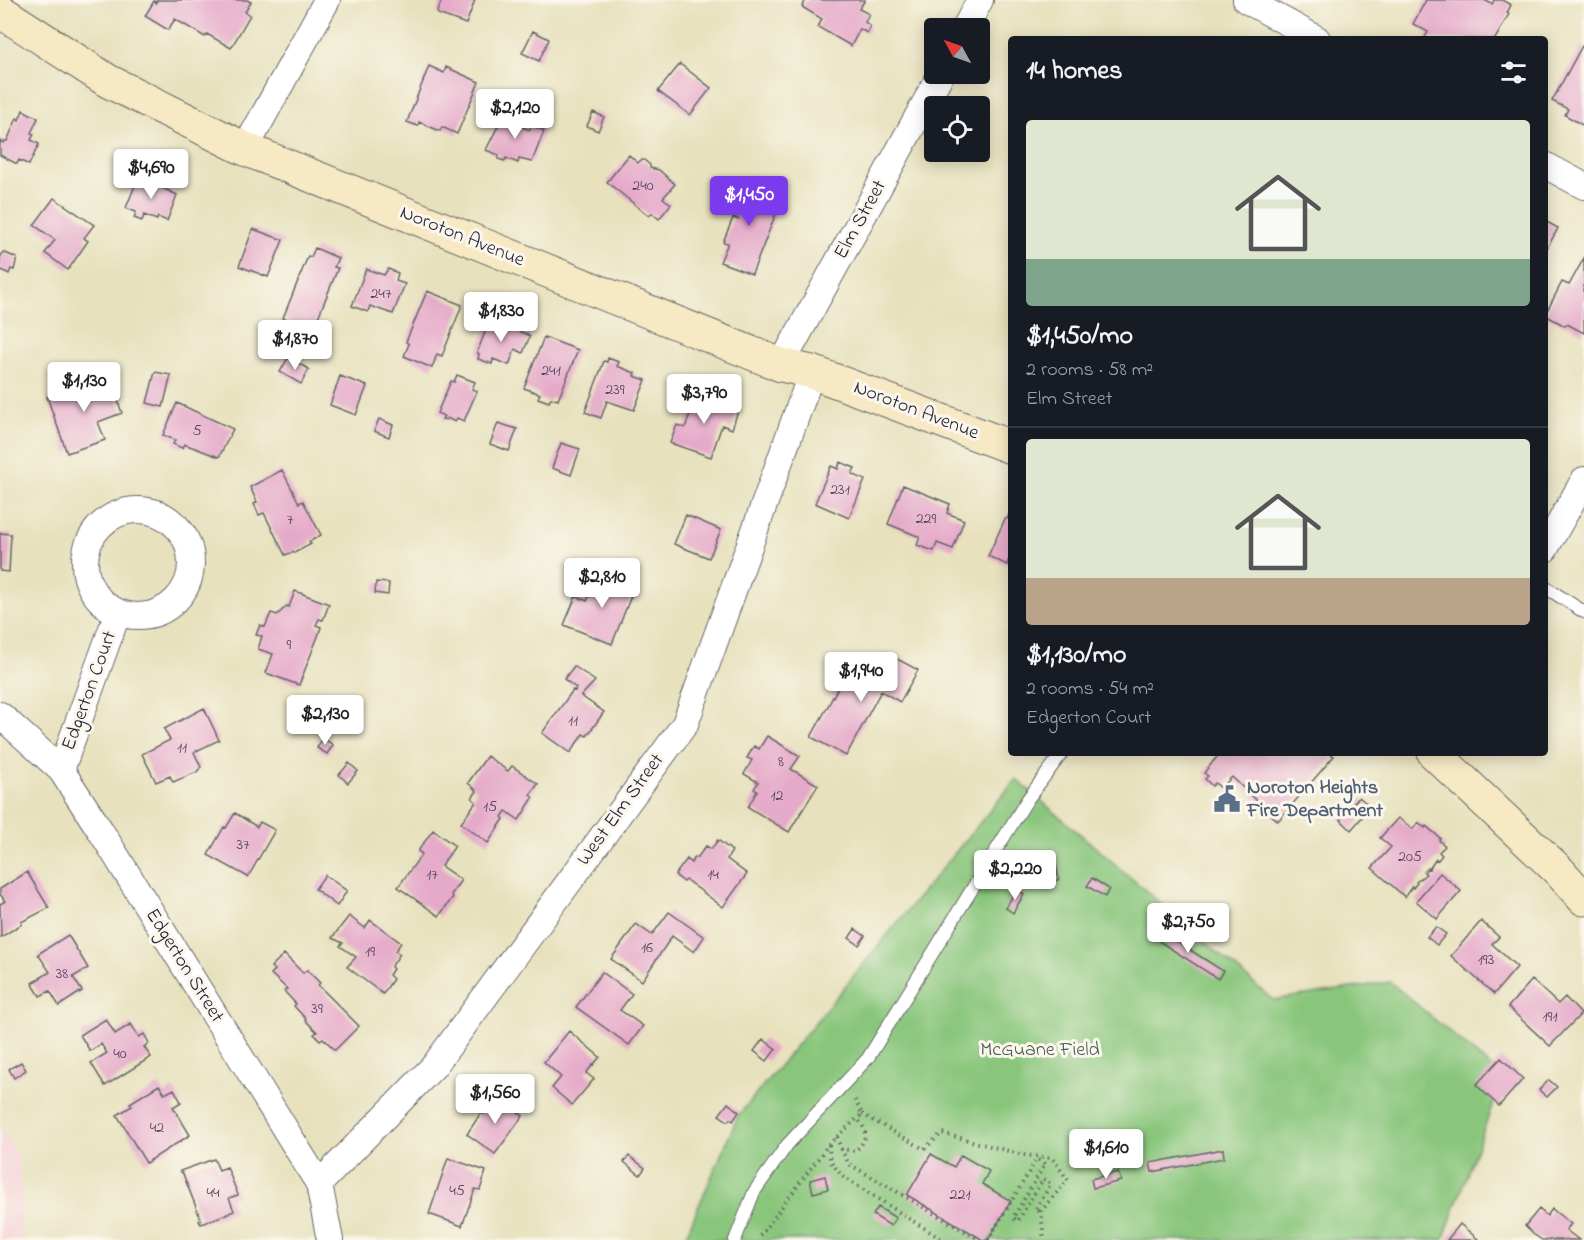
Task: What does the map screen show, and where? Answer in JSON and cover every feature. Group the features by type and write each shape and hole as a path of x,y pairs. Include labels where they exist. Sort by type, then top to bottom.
{"main road":[{"name":"Noroton Avenue","path":"0,11 108,81 245,149 797,368 1008,446"},
{"path":"1437,756 1558,870 1584,899"}],"street":[{"path":"245,149 327,0"},
{"path":"970,18 980,0"},
{"path":"1246,0 1312,36"},
{"name":"Elm Street","path":"797,368 936,84"},
{"path":"1548,167 1584,186"},
{"name":"West Elm Street","path":"319,1184 434,1066 685,724 797,368"},
{"path":"1548,544 1584,480"},
{"name":"Edgerton Court","path":"138,509 159,513 176,524 188,542 192,562 188,583 176,600 159,612 139,616 118,612 100,601 89,583 85,563 89,542 100,525 118,513 138,509"},
{"name":"Edgerton Court","path":"61,770 118,612"},
{"name":"Edgerton Street","path":"0,715 61,770 319,1184 330,1240"}],"lane":[{"path":"1548,589 1584,612"},
{"path":"735,1240 754,1192 787,1145 868,1058 1027,800 1060,756"}],"path":[{"path":"846,1083 862,1114 924,1149 942,1133 1023,1155 1052,1158 1068,1180 1041,1211 1044,1240"},
{"path":"757,1240 829,1144 862,1114"},
{"path":"841,1149 855,1151 862,1145 866,1131 857,1118"},
{"path":"837,1137 849,1164 980,1240"},
{"path":"829,1144 830,1161 842,1176 943,1240"},
{"path":"988,1240 1037,1159 1045,1164 1013,1218 1018,1221 1043,1179 1051,1184 1035,1210 1041,1211"}],"shaded area":[{"path":"0,1131 18,1156 21,1195 20,1240 0,1240"}],"green space":[{"name":"McGuane Field","path":"1016,779 1273,1000 1390,982 1503,1077 1443,1240 684,1240 738,1116"}],"building":[{"path":"157,0 247,0 251,2 245,12 250,15 231,48 207,34 205,37 175,19 168,30 145,16"},
{"path":"442,0 475,0 466,24 438,14"},
{"path":"806,0 865,0 859,9 869,14 865,22 870,26 867,33 860,29 851,46 818,27 822,19 802,7"},
{"path":"1426,0 1484,0 1492,4 1494,0 1502,0 1511,5 1507,13 1509,14 1497,36 1426,36 1428,32 1413,24"},
{"path":"533,31 549,39 539,61 522,53"},
{"path":"1582,46 1584,47 1584,126 1565,115 1568,109 1552,101"},
{"path":"680,64 711,88 690,115 658,91"},
{"path":"429,66 444,73 446,67 479,82 457,134 442,127 440,131 419,122 418,126 407,122"},
{"path":"23,110 38,118 31,133 34,134 31,140 39,144 29,165 19,160 17,164 0,155 0,141 4,143 7,141"},
{"path":"511,112 520,116 517,125 530,130 531,125 544,131 532,162 519,159 518,163 506,158 505,161 498,159 499,155 486,150 504,114 510,116"},
{"path":"593,112 604,117 598,131 587,126"},
{"path":"629,155 638,163 644,160 650,168 659,170 675,184 663,198 671,204 659,219 652,213 649,216 607,182"},
{"path":"141,175 150,178 148,181 177,195 167,221 144,215 142,221 134,218 136,212 126,208"},
{"path":"743,183 782,198 752,274 720,262 728,243 723,242 733,218 739,220 730,215"},
{"path":"54,198 94,225 84,238 88,241 68,270 45,253 55,240 34,225"},
{"path":"1548,223 1558,228 1548,246"},
{"path":"253,229 283,240 268,277 239,266"},
{"path":"315,248 338,258 334,267 338,268 313,330 283,318 308,256 311,257"},
{"path":"3,252 17,258 14,270 11,269 9,274 0,269 0,258"},
{"path":"1584,258 1584,333 1548,317 1548,309 1562,282 1569,285"},
{"path":"366,269 384,275 388,269 398,273 396,281 405,284 393,314 370,306 368,312 352,306"},
{"path":"427,291 462,305 442,356 437,354 432,368 404,356 409,344 406,342"},
{"path":"490,319 530,336 523,353 515,349 509,365 493,359 492,364 478,359 479,354 477,353"},
{"path":"544,337 578,350 558,400 551,398 549,402 538,398 540,394 524,388"},
{"path":"288,358 309,369 301,384 280,372"},
{"path":"608,358 619,362 617,366 635,373 634,376 646,380 634,410 607,401 601,418 585,412 604,361 607,362"},
{"path":"155,372 171,375 163,407 147,403"},
{"path":"457,375 475,382 472,389 477,391 464,421 457,418 455,422 447,418 442,419 444,416 437,413 451,381 454,382"},
{"path":"340,376 367,386 356,415 330,405"},
{"path":"110,378 122,413 98,422 105,440 67,453 47,397"},
{"path":"707,392 718,396 716,402 738,411 732,429 722,425 711,457 670,443 677,425 685,428 697,394 705,397"},
{"path":"177,403 233,429 219,457 184,444 182,448 173,444 175,440 163,435"},
{"path":"379,419 393,425 389,437 374,431"},
{"path":"498,423 517,429 509,451 490,444"},
{"path":"561,443 580,449 571,475 552,468"},
{"path":"840,462 855,468 852,474 865,480 849,518 815,503 831,466 838,469"},
{"path":"282,470 299,503 303,501 321,535 309,542 311,544 285,555 264,513 259,515 254,504 257,502 250,487"},
{"path":"903,485 950,504 947,513 964,520 953,549 937,543 934,551 917,545 920,537 888,524"},
{"path":"686,515 721,530 709,558 674,544"},
{"path":"1008,517 1007,565 988,556"},
{"path":"0,533 11,534 9,572 0,571"},
{"path":"612,571 637,581 612,644 564,625 576,596 587,601 594,585 597,586 598,583 605,589"},
{"path":"376,582 389,583 388,595 375,593"},
{"path":"295,591 329,604 323,620 319,619 316,625 321,627 320,631 299,685 266,673 273,654 258,649 262,636 256,635 260,625 265,627 271,613 277,615 287,606 289,607"},
{"path":"884,652 918,670 900,702 881,691 846,756 811,737 845,675 866,686"},
{"path":"574,666 595,681 581,696 604,712 587,736 583,734 570,753 542,733 573,690 575,691 576,688 564,679"},
{"path":"204,708 219,740 194,752 201,767 197,772 173,782 170,776 156,782 142,754 170,740 164,729"},
{"path":"767,736 800,756 791,769 818,785 789,832 748,807 757,791 754,789 758,782 744,774 752,760 747,758 754,746 759,749"},
{"path":"323,738 333,745 327,754 317,748"},
{"path":"487,756 508,771 512,766 538,784 530,795 533,798 519,820 506,811 502,817 504,819 488,843 461,823 476,802 472,798 477,791 468,783"},
{"path":"1218,756 1334,756 1278,821 1232,777 1221,788 1215,783 1212,786 1205,779 1208,776 1204,773"},
{"path":"349,763 358,771 348,783 339,775"},
{"path":"1359,797 1371,807 1351,830 1340,819"},
{"path":"235,813 257,827 260,822 275,830 248,877 208,855"},
{"path":"1398,818 1413,829 1418,822 1425,828 1426,826 1440,838 1439,840 1445,846 1439,852 1442,855 1424,872 1426,874 1416,882 1413,888 1412,886 1405,897 1372,868 1391,847 1380,838"},
{"path":"433,830 455,846 441,866 461,880 451,895 453,897 439,916 398,887 422,854 418,851"},
{"path":"718,840 732,851 727,859 747,874 723,907 686,880 684,882 675,875 687,859 691,863 706,846 711,849"},
{"path":"1056,865 1059,880 1042,883 1039,869"},
{"path":"27,872 49,908 21,922 22,924 1,937 0,904 5,901 0,894 0,889"},
{"path":"1440,873 1461,891 1437,919 1416,901"},
{"path":"325,875 347,891 337,906 315,889"},
{"path":"1092,878 1109,889 1105,897 1087,886"},
{"path":"1016,889 1024,894 1013,913 1006,908"},
{"path":"669,912 704,937 694,952 672,936 642,981 611,959 636,924 652,935"},
{"path":"349,916 365,928 370,920 401,943 395,951 400,954 391,967 393,969 389,975 393,979 383,994 347,967 356,957 340,946 343,943 332,938"},
{"path":"1481,921 1499,937 1492,944 1517,967 1494,994 1451,956"},
{"path":"1436,927 1446,934 1437,945 1427,937"},
{"path":"855,929 865,936 859,945 849,938"},
{"path":"1159,930 1223,971 1218,979 1154,938"},
{"path":"68,935 88,968 73,977 82,991 59,1006 50,991 40,996 32,983 50,972 38,954"},
{"path":"284,954 303,973 307,970 320,983 318,985 359,1026 335,1050 323,1038 320,1040 314,1034 317,1032 305,1020 294,1006 296,1004 284,991 287,989 271,974 275,970 271,967"},
{"path":"602,972 632,994 620,1010 643,1026 629,1045 576,1007"},
{"path":"1532,980 1558,1004 1565,997 1581,1014 1550,1046 1508,1007"},
{"path":"106,1019 115,1034 131,1024 139,1037 144,1034 149,1043 144,1047 151,1057 105,1086 91,1063 107,1053 101,1044 90,1051 80,1035"},
{"path":"569,1031 600,1057 586,1073 594,1079 572,1105 552,1088 561,1077 544,1062"},
{"path":"763,1039 776,1049 767,1061 754,1051"},
{"path":"1501,1058 1523,1079 1499,1106 1476,1085"},
{"path":"21,1062 26,1070 14,1078 9,1069"},
{"path":"1549,1080 1557,1087 1547,1097 1539,1090"},
{"path":"159,1085 165,1094 174,1089 181,1102 173,1107 190,1135 146,1163 117,1115 132,1106 130,1103"},
{"path":"496,1096 523,1116 495,1154 467,1134 481,1113 484,1114 496,1099 494,1098"},
{"path":"728,1103 739,1112 733,1121 730,1119 728,1121 719,1115"},
{"path":"1140,1145 1143,1159 1126,1163 1123,1149"},
{"path":"1223,1149 1224,1158 1152,1172 1150,1163"},
{"path":"931,1154 954,1167 961,1155 989,1171 982,1184 1011,1201 988,1240 983,1240 907,1195"},
{"path":"629,1156 645,1168 640,1175 624,1162"},
{"path":"448,1158 486,1171 480,1190 475,1189 462,1226 429,1214"},
{"path":"214,1159 219,1170 227,1167 238,1195 229,1198 234,1211 201,1224 180,1171"},
{"path":"1118,1172 1121,1181 1093,1188 1091,1179"},
{"path":"825,1176 828,1189 813,1193 810,1180"},
{"path":"878,1207 896,1218 891,1226 873,1215"},
{"path":"1539,1209 1547,1216 1552,1209 1571,1224 1566,1230 1579,1240 1542,1240 1533,1234 1525,1226"},
{"path":"1460,1224 1479,1240 1447,1240"}],"place":[{"name":"Noroton Heights Fire Department","path":"1227,799"}]}
